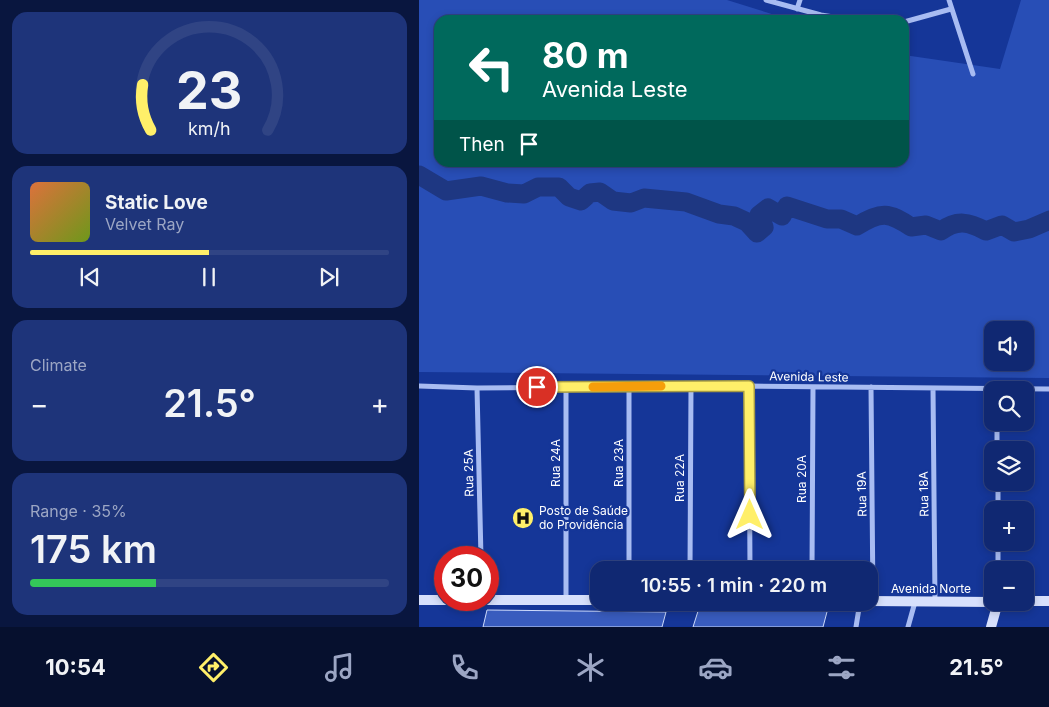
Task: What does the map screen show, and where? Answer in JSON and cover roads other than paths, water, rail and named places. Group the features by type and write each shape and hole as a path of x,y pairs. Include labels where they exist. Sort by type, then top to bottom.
{"street":[{"path":"766,0 827,15"},
{"path":"797,9 799,0"},
{"path":"949,0 973,74"},
{"path":"909,21 951,9"},
{"name":"Avenida Leste","path":"419,386 477,388 749,386 984,389"},
{"name":"Rua 23A","path":"629,386 629,561"},
{"path":"749,386 750,561"},
{"name":"Rua 24A","path":"566,387 567,600"},
{"name":"Rua 22A","path":"690,561 691,387"},
{"name":"Rua 19A","path":"871,387 871,561"},
{"name":"Rua 25A","path":"477,388 481,546"},
{"name":"Rua 20A","path":"812,561 813,388"},
{"name":"Rua 18A","path":"933,388 935,601"},
{"name":"Avenida Leste","path":"1034,390 1049,390"},
{"path":"419,600 434,600"},
{"path":"499,601 590,600"},
{"name":"Avenida Norte","path":"878,601 984,602"},
{"path":"1034,601 1049,601"},
{"path":"908,627 915,602"},
{"path":"857,627 858,611"},
{"path":"991,627 995,611"}],"waterway":[{"path":"419,175 446,191 481,186 507,193 524,194 538,187 559,187 569,197 581,201 590,193 600,192 613,201 631,203 644,198 686,202 719,214 734,216 747,222 757,233 764,227 759,215 768,208 782,216 787,206 827,219 841,219 857,226 872,218 885,215 897,218 911,227 926,225 941,231 952,225 963,223 986,231 1002,225 1014,232 1029,229 1050,220"}],"place":[{"name":"Posto de Saúde do Providência","path":"523,518"}]}
